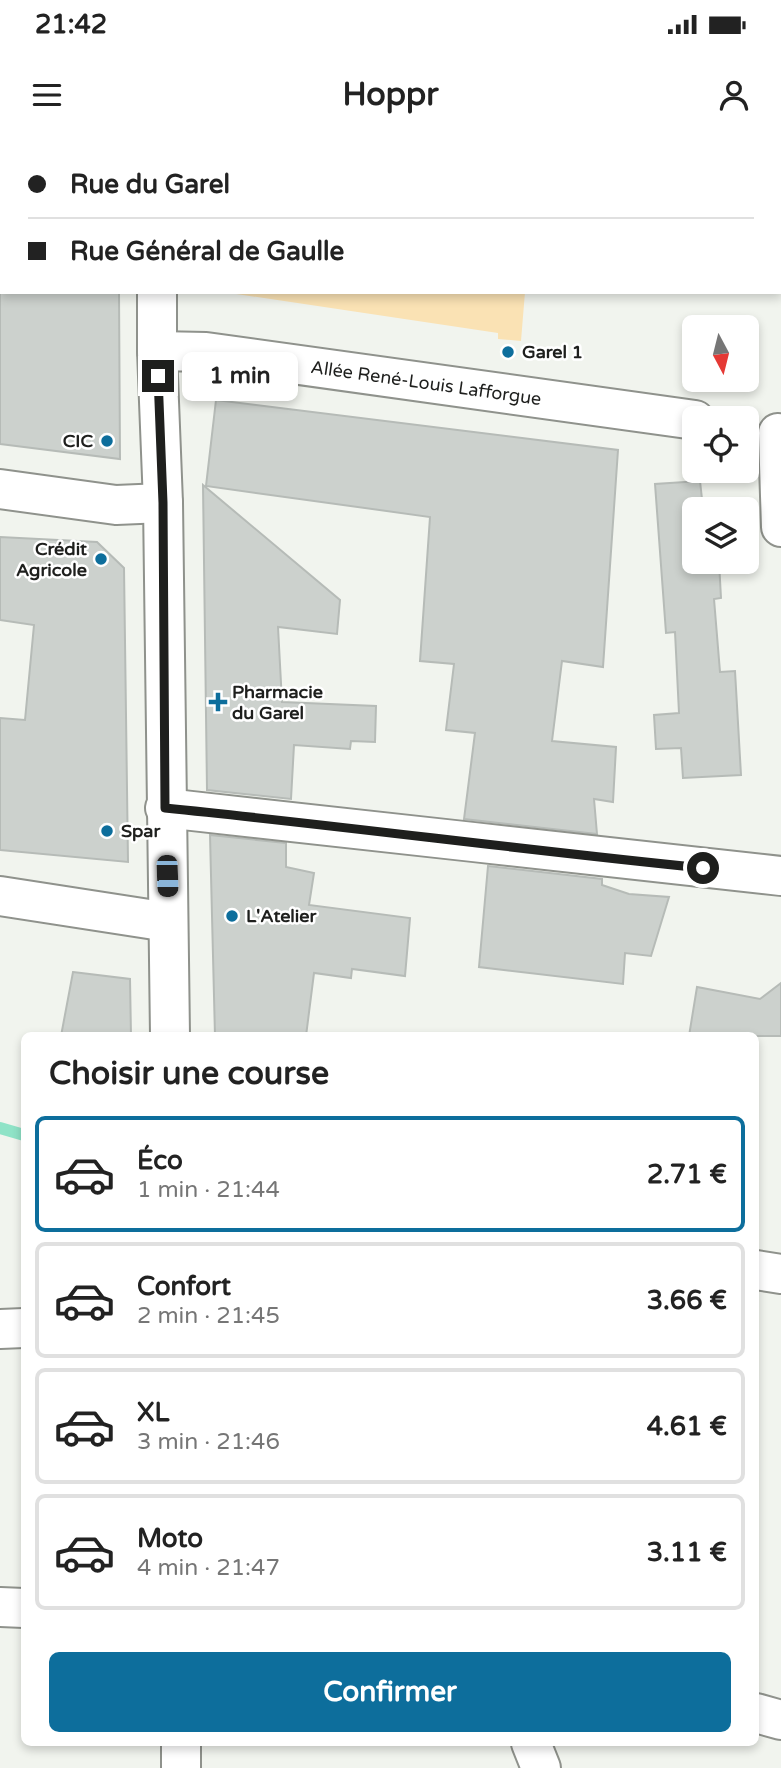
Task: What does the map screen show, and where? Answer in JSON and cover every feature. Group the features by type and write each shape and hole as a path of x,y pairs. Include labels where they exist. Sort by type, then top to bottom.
{"street":[{"path":"157,294 163,503 170,1032"},
{"name":"Allée René-Louis Lafforgue","path":"157,351 206,352 682,418"},
{"path":"769,432 781,527"},
{"path":"0,489 116,505 163,503"},
{"path":"165,808 781,876"},
{"path":"0,895 168,922"},
{"path":"759,1270 781,1274"},
{"path":"0,1329 21,1328"},
{"path":"0,1607 21,1608"},
{"path":"759,1714 781,1720"},
{"path":"181,1746 181,1768"},
{"path":"532,1746 541,1768"}],"shaded area":[{"path":"236,294 525,294 521,341 498,339 498,333"}],"building":[{"path":"0,294 119,294 120,459 0,444"},
{"path":"216,400 618,450 603,667 562,661 552,741 616,747 613,802 594,799 597,834 464,819 475,733 446,730 454,664 420,661 430,517 206,486"},
{"path":"700,483 702,497 682,497 682,574 720,574 721,598 714,599 720,672 735,671 741,775 683,778 681,748 656,749 654,715 679,713 675,632 666,633 655,484"},
{"path":"203,485 340,600 337,634 278,627 282,702 376,706 375,742 351,741 350,749 294,745 291,799 207,790"},
{"path":"0,537 97,542 124,568 128,862 0,850 0,718 25,720 34,625 0,620"},
{"path":"210,835 286,843 286,867 314,873 309,905 410,918 405,976 352,969 351,978 314,973 307,1032 215,1032"},
{"path":"488,866 602,879 602,885 629,894 669,897 651,956 625,953 623,984 479,967"},
{"path":"73,972 130,979 131,1032 62,1032"},
{"path":"781,983 781,1036 759,1036 759,1032 690,1032 697,987 760,999"}],"waterway":[{"path":"0,1128 21,1134"}],"place":[{"name":"Garel 1","path":"508,352"},
{"name":"CIC","path":"107,441"},
{"name":"Crédit Agricole","path":"101,559"},
{"name":"Pharmacie du Garel","path":"218,702"},
{"name":"Spar","path":"107,831"},
{"name":"L'Atelier","path":"232,916"}],"route":[{"path":"158,376 163,503 165,808 703,868"}]}
